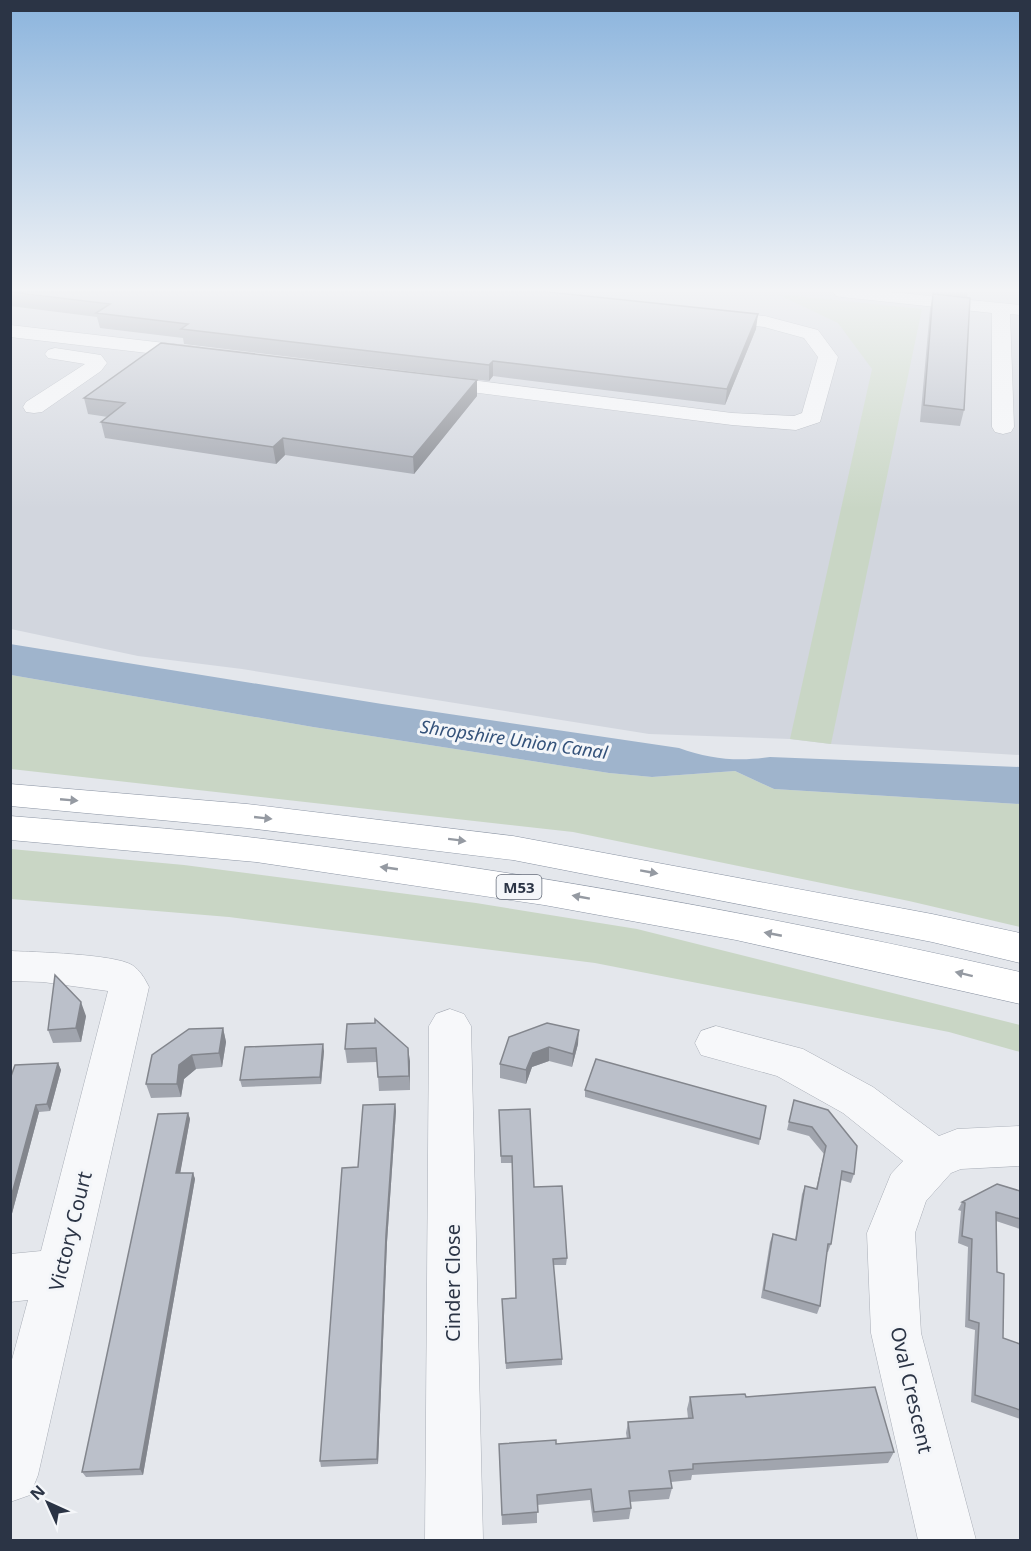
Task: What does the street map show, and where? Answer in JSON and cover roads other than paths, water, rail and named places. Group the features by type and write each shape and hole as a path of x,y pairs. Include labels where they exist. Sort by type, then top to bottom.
{"highway":[{"name":"M53","path":"10,795 247,816 513,848 932,927 1020,948"},
{"name":"M53","path":"10,828 256,850 571,895 915,962 1020,988"}],"street":[{"path":"34,407 96,364"},
{"path":"414,379 732,419 796,423 812,417 826,364"},
{"path":"1003,427 1007,364"},
{"name":"Victory Court","path":"10,966 43,967 118,976 129,987 10,1475"},
{"name":"Cinder Close","path":"450,1026 454,1540"},
{"path":"716,1043 788,1061 858,1100 935,1159"},
{"name":"Oval Crescent","path":"947,1540 896,1333 891,1233 907,1189 935,1159 957,1149 1020,1146"},
{"path":"10,1278 60,1272"}],"water":[{"name":"Shropshire Union Canal","path":"10,644 382,704 679,748 702,755 724,758 770,757 1020,767 1020,804 774,789 735,771 652,777 609,773 313,727 11,675"}]}
